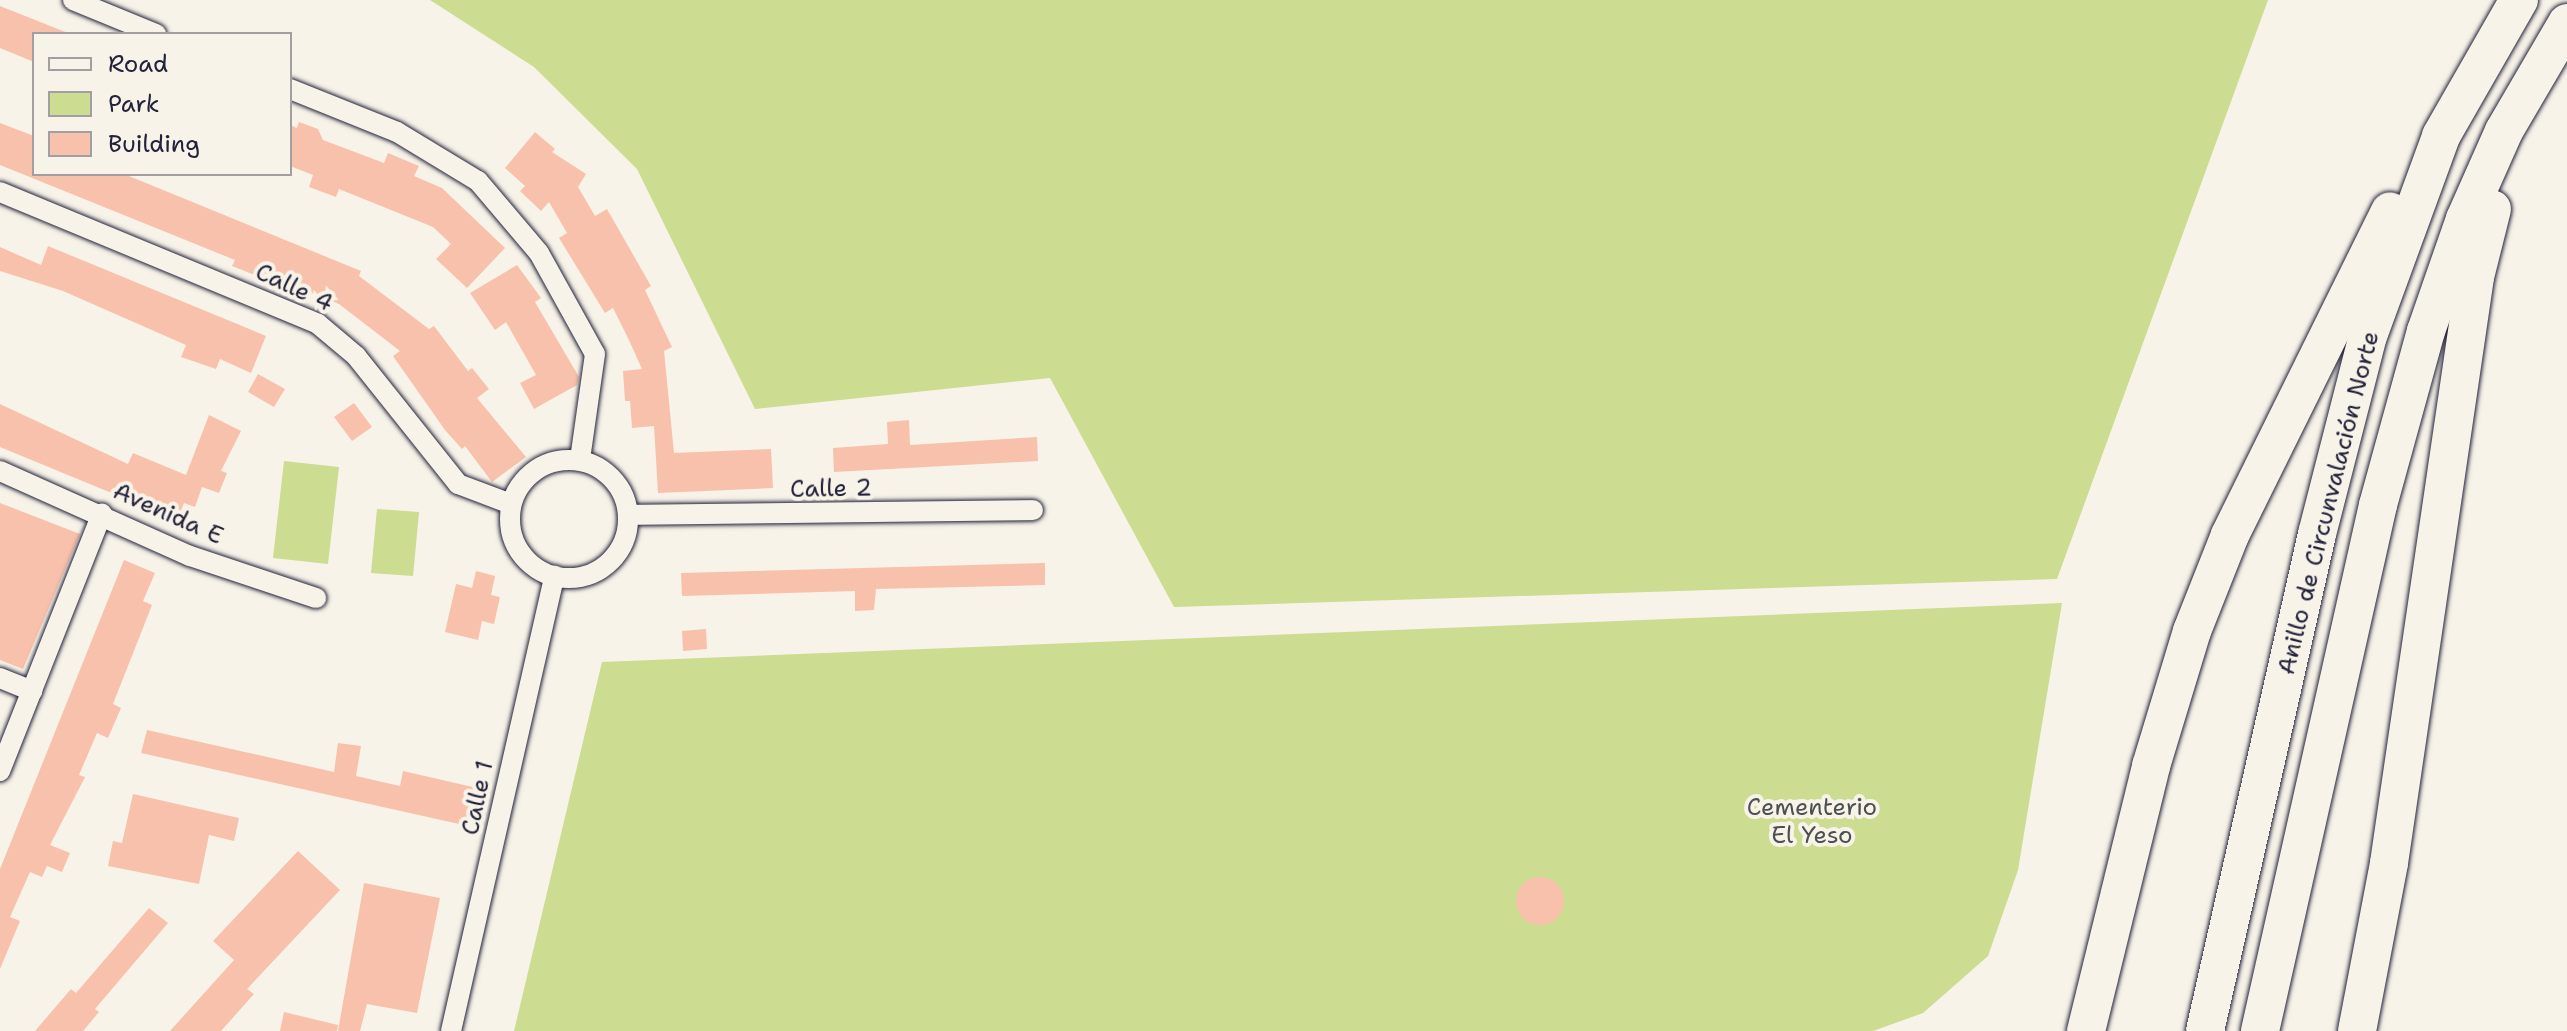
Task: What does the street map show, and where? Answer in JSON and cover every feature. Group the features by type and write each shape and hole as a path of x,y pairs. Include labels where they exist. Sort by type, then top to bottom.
{"highway":[{"name":"Anillo de Circunvalación Norte","path":"2205,1031 2317,534 2368,336 2411,209 2456,104 2519,0"},
{"name":"Anillo de Circunvalación Norte","path":"2260,1031 2378,505 2426,331 2488,165 2563,28"},
{"path":"2357,1031 2389,863 2478,264 2499,186 2539,99 2563,28"},
{"path":"2086,1031 2151,766 2192,631 2230,535 2421,147 2456,104"}],"street":[{"path":"73,0 151,32"},
{"path":"292,90 397,132 478,181 539,253 595,354 580,460"},
{"name":"Calle 4","path":"0,192 318,324 356,356 458,484 511,504"},
{"path":"557,460 580,460 614,479 629,515 626,538 615,557 598,571 576,578 554,576 527,561 511,535 511,504 521,484 537,469 557,460"},
{"name":"Avenida E","path":"0,471 102,513 190,556 316,598"},
{"name":"Calle 2","path":"629,515 1033,510"},
{"path":"0,771 102,513"},
{"name":"Calle 1","path":"451,1031 554,576"},
{"path":"0,678 32,691"}],"green space":[{"path":"430,0 2268,0 2057,579 1174,607 1050,378 755,409 637,169 534,67"},
{"path":"284,461 339,467 328,564 273,558"},
{"path":"377,509 419,512 413,576 371,573"},
{"name":"Cementerio El Yeso","path":"2062,603 2018,870 1988,956 1923,1013 1873,1031 514,1031 602,662"}],"building":[{"path":"0,6 65,32 32,32 32,61 0,48"},
{"path":"299,122 318,129 323,140 384,163 388,153 419,166 414,176 442,188 505,248 467,288 436,259 451,244 433,227 339,189 336,197 309,187 313,175 292,167 292,126 297,128"},
{"path":"0,123 32,135 32,176 129,176 361,271 359,276 429,329 434,326 468,371 472,368 489,389 477,398 526,457 492,482 465,446 462,449 445,430 393,356 400,351 339,304 264,273 262,278 232,266 235,260 0,165"},
{"path":"535,132 555,149 552,152 586,174 578,187 595,216 607,209 651,286 645,290 672,347 664,351 674,453 771,449 773,488 658,493 654,426 632,428 630,401 625,401 623,371 642,369 628,338 613,308 605,313 559,238 567,233 549,202 541,211 520,191 525,186 505,168"},
{"path":"48,246 266,336 251,373 220,359 216,369 181,357 186,345 63,291 0,271 0,247 41,265"},
{"path":"517,265 541,298 535,302 579,377 577,385 534,409 520,383 536,375 506,322 495,330 470,293"},
{"path":"258,374 285,389 274,407 248,392"},
{"path":"354,403 372,427 352,441 334,417"},
{"path":"0,404 128,464 133,453 186,475 209,415 241,431 221,471 227,473 219,493 202,487 195,507 184,503 177,520 0,447"},
{"path":"909,420 910,445 1037,437 1038,461 834,472 833,448 888,444 887,422"},
{"path":"0,503 80,534 23,669 0,660"},
{"path":"124,560 155,573 143,601 152,605 113,704 121,708 108,738 97,733 79,775 85,777 50,845 70,853 62,872 47,866 42,877 30,872 10,917 20,921 0,969 0,869"},
{"path":"1045,563 1045,585 876,589 874,610 855,611 855,591 682,596 681,573"},
{"path":"476,571 495,576 491,595 500,597 494,624 482,621 478,640 445,632 456,584 472,588"},
{"path":"706,629 707,649 683,651 682,631"},
{"path":"147,730 334,772 338,743 361,746 356,776 400,786 403,771 477,788 468,826 141,753"},
{"path":"133,794 239,818 234,841 209,835 199,884 108,866 113,841 122,843"},
{"path":"298,851 340,890 247,989 254,994 221,1031 170,1031 234,960 213,941"},
{"path":"1540,877 1557,884 1564,901 1557,918 1540,925 1523,918 1516,901 1523,884"},
{"path":"364,883 440,898 417,1013 367,1004 360,1031 338,1031"},
{"path":"149,908 168,923 95,1009 99,1012 83,1031 35,1031 71,989 76,993"},
{"path":"284,1012 338,1025 337,1031 280,1031"}]}
